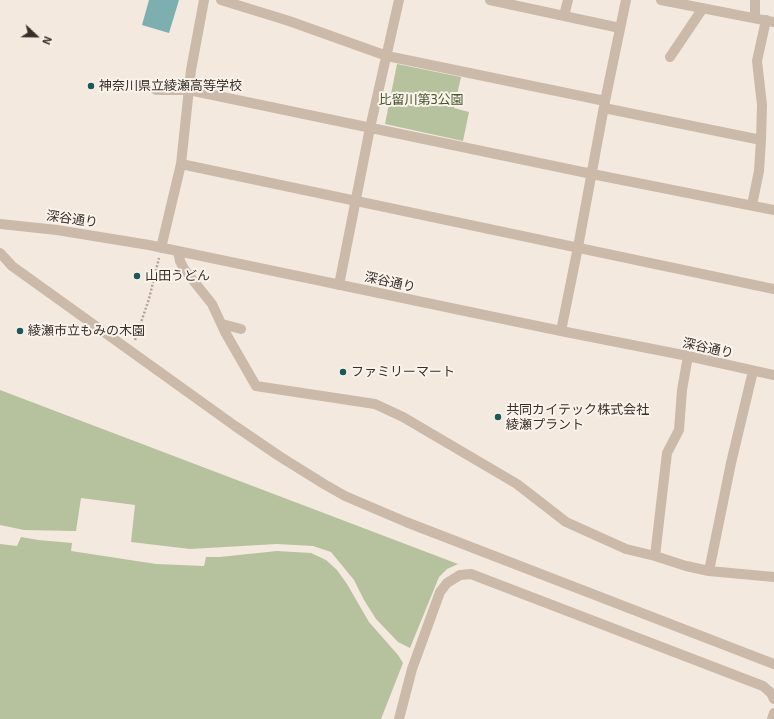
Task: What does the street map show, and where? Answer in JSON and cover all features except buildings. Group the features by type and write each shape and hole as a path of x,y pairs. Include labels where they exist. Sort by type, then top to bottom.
{"street":[{"path":"160,248 181,164 193,58 204,0"},
{"path":"221,0 289,21 387,56 761,140"},
{"path":"339,285 370,128 399,0"},
{"path":"564,16 568,0"},
{"path":"561,331 592,174 604,104 626,0"},
{"path":"661,0 765,20"},
{"path":"752,205 759,172 761,140 762,105 757,62 765,20 755,0"},
{"path":"496,1 620,28"},
{"path":"670,57 703,8"},
{"path":"156,90 189,90 592,174 774,210"},
{"path":"181,164 774,289"},
{"name":"深谷通り","path":"0,224 56,230 178,251 688,356 774,376"},
{"path":"178,251 180,261 184,269 212,304 256,386 375,404 404,417 517,484 566,522 626,549 709,571 774,577"},
{"path":"0,253 12,266 235,426 294,466 334,490 406,522 774,664"},
{"path":"222,324 241,329"},
{"path":"655,556 667,453 680,430 682,390 688,356"},
{"path":"709,571 731,463 753,371"},
{"path":"399,719 412,669 440,592 447,583 460,575 471,574 763,686 771,693 774,700"},
{"path":"772,719 774,713"}],"path":[{"path":"134,343 149,299 159,260 160,248"}],"green space":[{"name":"比留川第3公園","path":"397,64 461,77 454,108 469,112 463,141 385,124"},
{"path":"0,390 458,564 447,569 439,577 410,648 398,642 376,619 354,580 331,552 313,546 277,544 190,549 131,542 135,505 81,498 76,531 24,530 0,525"},
{"path":"21,537 72,543 71,551 156,564 204,566 206,557 277,551 311,553 326,560 337,570 369,622 398,655 403,663 381,719 0,719 0,544 17,546"}],"water":[{"path":"149,0 179,0 169,33 142,25"}],"place":[{"name":"神奈川県立綾瀬高等学校","path":"91,86"},
{"name":"山田うどん","path":"137,276"},
{"name":"綾瀬市立もみの木園","path":"20,331"},
{"name":"ファミリーマート","path":"343,372"},
{"name":"共同カイテック株式会社 綾瀬プラント","path":"498,417"}]}
